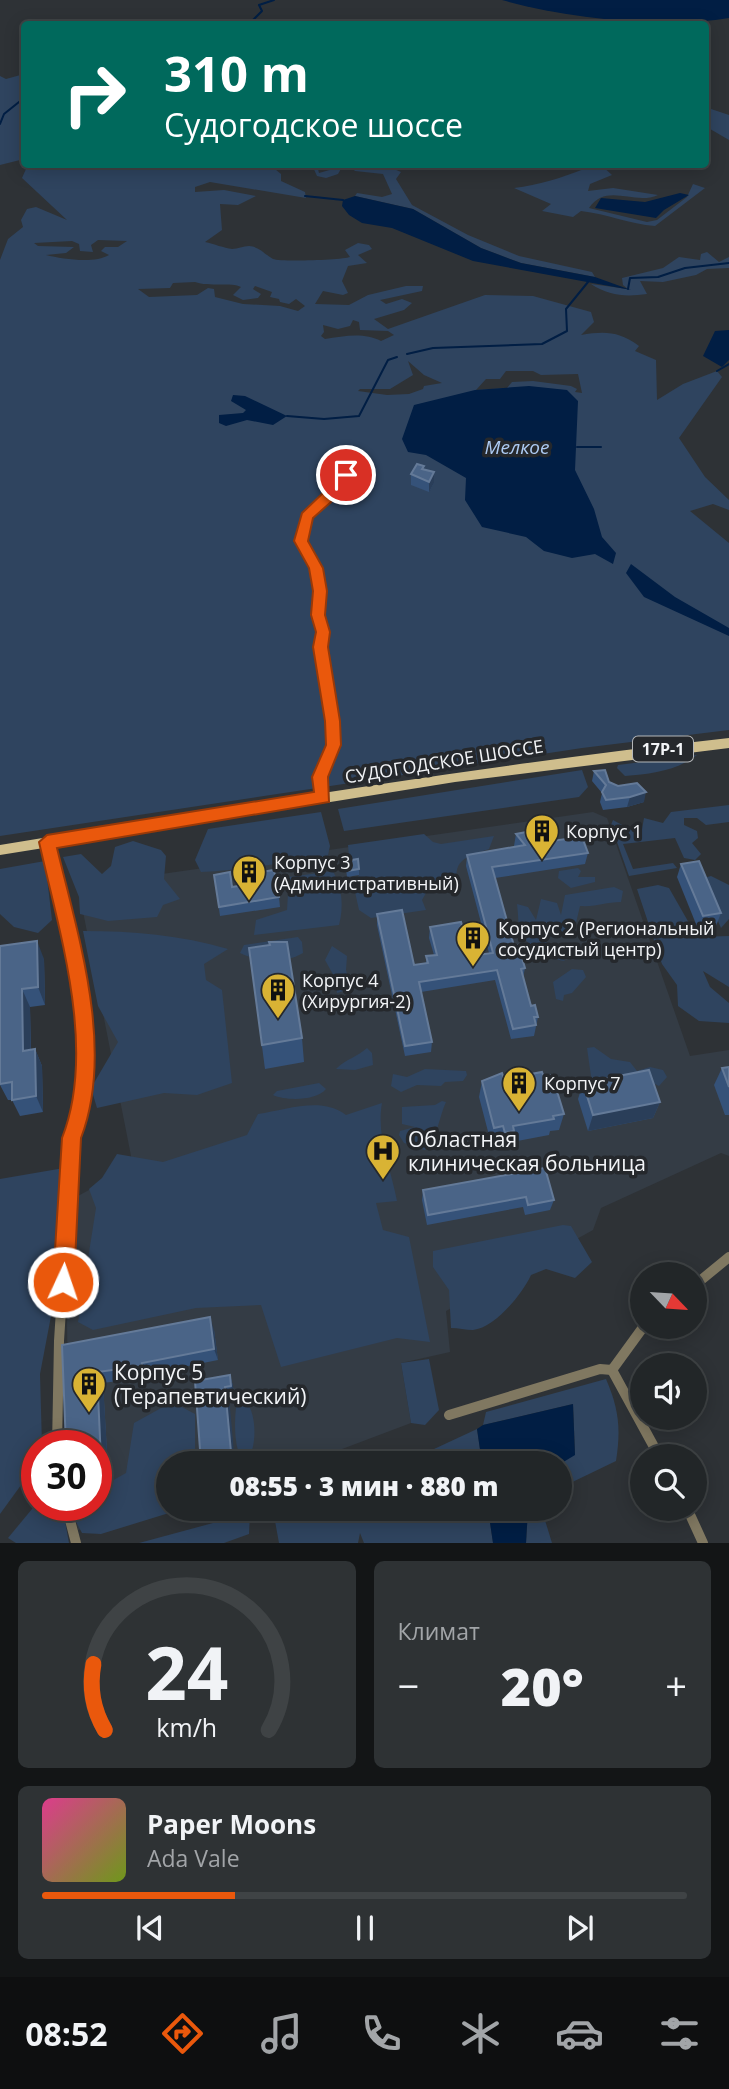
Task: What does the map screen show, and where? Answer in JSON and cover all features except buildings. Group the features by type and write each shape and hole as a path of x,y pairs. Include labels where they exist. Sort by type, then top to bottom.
{"main road":[{"name":"СУДОГОДСКОЕ ШОССЕ","path":"0,850 575,759 729,743"}],"street":[{"path":"323,797 320,777 334,745 332,721 320,647 323,632 318,615 320,591 316,568 301,541 306,516 327,499 346,475"},
{"path":"47,842 80,984 85,1065 80,1116 72,1138 59,1340 57,1430"},
{"path":"707,1275 729,1256"},
{"path":"612,1370 635,1339"},
{"path":"449,1415 600,1369 612,1370"},
{"path":"612,1370 652,1444"},
{"path":"70,1521 76,1543"},
{"path":"693,1521 703,1543"}],"shaded area":[{"path":"21,75 21,160 0,165 0,76 6,79"},
{"path":"709,108 729,115 729,140 709,128"},
{"path":"28,168 274,168 281,174 281,181 305,192 306,198 210,182 195,187 195,192 224,190 256,196 238,205 220,204 222,230 205,242 232,249 253,247 273,259 287,260 345,258 350,257 345,250 358,243 369,245 372,249 358,255 367,263 348,266 342,281 348,293 343,295 323,291 315,304 349,305 368,295 406,286 423,286 422,291 380,300 386,304 402,299 412,303 404,310 374,319 388,329 485,295 533,296 591,312 594,322 581,335 618,335 639,346 635,351 656,360 657,400 683,384 717,371 722,377 679,438 705,477 729,500 729,510 713,504 690,511 729,543 729,730 582,748 0,836 0,260 8,239 23,227 21,220 27,209 36,207 67,220 22,178","holes":["98,240 127,241 118,247 105,247 101,251 109,255 103,258 87,260 46,255 66,253 74,247 38,246 34,243 72,241 79,244 80,251 93,252 91,245","195,282 241,287 233,295 243,300 258,298 261,294 253,289 255,286 272,292 270,297 279,299 280,302 289,304 296,299 305,306 298,311 280,306 243,304 215,297 214,289 208,288 197,295 149,297 138,289 170,288 173,283","353,320 359,322 360,330 388,331 394,335 381,341 361,336 325,339 321,336 324,332 323,325 338,329 350,326","408,361 424,375 442,383 424,386 423,389 409,394 387,395 358,391 390,389 413,375","506,371 533,371 541,375 578,374 582,393 575,392 577,389 571,386 533,381 512,382 507,388 476,390 486,379 500,379"]},
{"path":"313,168 318,168 319,173 341,168 338,174 326,178 317,176"},
{"path":"352,168 392,168 401,172 396,179 412,205 468,235 519,256 592,272 595,277 521,263 481,248 413,209 355,196 357,193 382,197 392,194 383,174 355,171"},
{"path":"604,168 612,175 590,184 588,191 613,188 658,195 640,198 612,195 596,200 589,208 647,222 657,220 687,197 693,184 705,188 655,226 581,211 573,217 542,211 551,204 514,188 584,169"},
{"path":"707,252 719,262 729,257 729,268 707,269 696,275 663,282 640,281 647,294 639,295 611,293 591,284 628,289 623,285 622,278 663,268 679,257 700,260 701,254"},
{"path":"697,755 681,765 654,773 625,776 617,768 618,765"},
{"path":"582,770 588,787 579,797 344,831 338,809"},
{"path":"729,805 729,822 706,825 697,818 684,818 684,825 697,831 698,838 692,843 701,854 695,860 684,858 675,838 623,844 633,869 673,863 677,868 629,876 611,825 613,820 633,831 642,829 644,818 663,823 671,812"},
{"path":"321,812 330,846 327,860 201,872 195,860 208,829"},
{"name":"Областная клиническая больница","path":"593,812 607,818 690,1056 729,1050 729,1156 721,1153 601,1208 593,1230 446,1311 450,1352 401,1363 411,1423 337,1451 156,1451 156,1509 112,1521 112,1430 69,1430 67,1322 78,1196 133,1166 78,886"},
{"path":"424,834 433,842 441,844 494,836 489,849 462,861 457,871 458,889 426,893 422,900 426,910 371,918 359,910 353,883 359,875 350,867 348,845"},
{"path":"133,841 161,850 166,856 164,879 180,899 163,905 157,917 108,921 80,914 79,897 63,857 81,854 102,874 111,866 115,847"},
{"path":"45,861 52,920 38,933 14,927 0,914 0,869"},
{"path":"578,868 581,871 578,877 595,877 595,882 571,888 558,878 559,871"},
{"path":"333,871 341,897 339,925 254,935 256,920 287,910 289,877"},
{"path":"711,876 729,885 729,919 721,928 700,879"},
{"path":"658,885 669,888 697,937 729,936 729,987 703,971 710,987 729,1003 729,1023 699,1021 678,1006 677,985 662,964 637,889"},
{"path":"614,887 623,891 621,902 580,906 576,923 568,923 571,931 567,934 552,929 551,935 542,938 565,961 532,945 520,932 517,904 528,907 536,920 541,899 557,903 561,915 565,895"},
{"path":"83,931 156,935 228,949 204,964 206,980 222,990 232,1083 197,1095 164,1093 97,1108 91,1088 118,1042 98,1006"},
{"path":"298,937 302,942 303,953 296,957 263,960 240,953 244,945"},
{"path":"332,946 347,956 346,970 351,989 337,993 335,978 325,960"},
{"path":"572,969 583,970 586,977 572,993 564,995 563,1001 556,999 553,982"},
{"path":"594,1047 611,1059 630,1062 637,1071 650,1067 663,1070 667,1077 659,1086 638,1076 594,1081 587,1048"},
{"path":"367,1048 372,1053 373,1065 355,1070 336,1069 359,1054"},
{"path":"425,1069 466,1071 467,1075 463,1081 445,1082 441,1086 417,1085 401,1092 391,1086 393,1074 407,1077"},
{"path":"319,1083 326,1089 308,1098 293,1099 273,1095 277,1091"},
{"path":"446,1102 429,1146 425,1150 404,1143 399,1135 400,1131 415,1127 402,1124 402,1107 435,1105"},
{"path":"382,1103 381,1128 397,1201 376,1203 383,1230 409,1237 430,1342 397,1338 281,1367 261,1305 196,1308 93,1330 78,1322 96,1208 89,1189 102,1178 117,1154 163,1162 247,1135 258,1114 315,1105 336,1109 346,1115"},
{"path":"64,1168 59,1274 40,1374 42,1430 21,1430 21,1485 0,1514 0,1179"},
{"path":"563,1225 571,1226 592,1262 575,1278 546,1269 531,1275 515,1300 490,1323 473,1330 451,1328 449,1290 433,1267 433,1251"},
{"path":"429,1359 439,1410 425,1425 411,1423 401,1363"},
{"path":"606,1379 618,1419 616,1461 572,1482 572,1456 575,1454 573,1404 483,1425 486,1412"},
{"path":"241,1396 251,1409 254,1428 252,1451 238,1451 235,1422 238,1397"},
{"path":"172,1402 195,1414 195,1451 156,1451 156,1517 101,1534 82,1533 76,1521 112,1521 112,1481 126,1473 134,1423"},
{"path":"477,1429 480,1451 430,1451"},
{"path":"22,1521 65,1521 69,1543 16,1543 8,1538"},
{"name":"Областная клиническая больница","path":"76,1521 112,1521 78,1530"},
{"path":"220,1521 250,1521 249,1534 224,1543 139,1543"},
{"path":"275,1521 490,1521 493,1543 364,1543 360,1533 358,1543 279,1543"},
{"path":"527,1521 545,1521 552,1543 526,1543"}],"water":[{"path":"502,0 729,0 729,18 703,21 630,21 585,17"},
{"path":"680,193 689,195 656,218 595,208 601,198 645,202"},
{"path":"355,196 413,209 481,248 521,263 595,277 631,290 473,261 392,228 362,223 349,215 342,206 343,200"},
{"path":"729,330 729,360 722,367 703,356 715,331"},
{"name":"Мелкое","path":"529,386 567,390 578,401 575,470 594,509 602,537 616,553 613,564 595,554 572,558 544,551 526,537 482,527 465,500 466,478 426,455 408,452 402,439 414,405 475,390"},
{"path":"233,395 245,396 287,416 273,425 247,420 226,426 219,423 219,415 243,413 246,410 231,401"},
{"path":"631,564 675,597 729,628 729,636 644,597 626,573"},
{"path":"573,1404 575,1455 572,1457 572,1451 480,1451 477,1429 483,1425"},
{"path":"490,1521 527,1521 526,1543 493,1543"}],"waterway":[{"path":"252,21 262,11 259,5 274,0"},
{"path":"0,124 4,114 21,100"},
{"path":"305,196 343,200"},
{"path":"628,289 630,278 658,277 685,268 729,263"},
{"path":"407,354 433,348 542,344 567,331 566,309 588,282"},
{"path":"287,416 324,419 359,416 388,360 397,357"},
{"path":"717,371 729,364"},
{"path":"577,447 601,447"}],"place":[{"name":"Корпус 1","path":"542,861"},
{"name":"Корпус 3 (Административный)","path":"249,902"},
{"name":"Корпус 2 (Региональный сосудистый центр)","path":"473,968"},
{"name":"Корпус 4 (Хирургия-2)","path":"278,1020"},
{"name":"Корпус 7","path":"519,1113"},
{"name":"Областная клиническая больница","path":"383,1181"},
{"name":"Корпус 5 (Терапевтический)","path":"89,1414"}],"route":[{"path":"63,1282 72,1138 80,1116 85,1065 80,984 68,920 47,842 323,797 320,777 334,745 332,721 326,698 327,674 320,647 323,632 318,615 320,591 316,568 301,541 306,516 327,499 346,475"}]}
